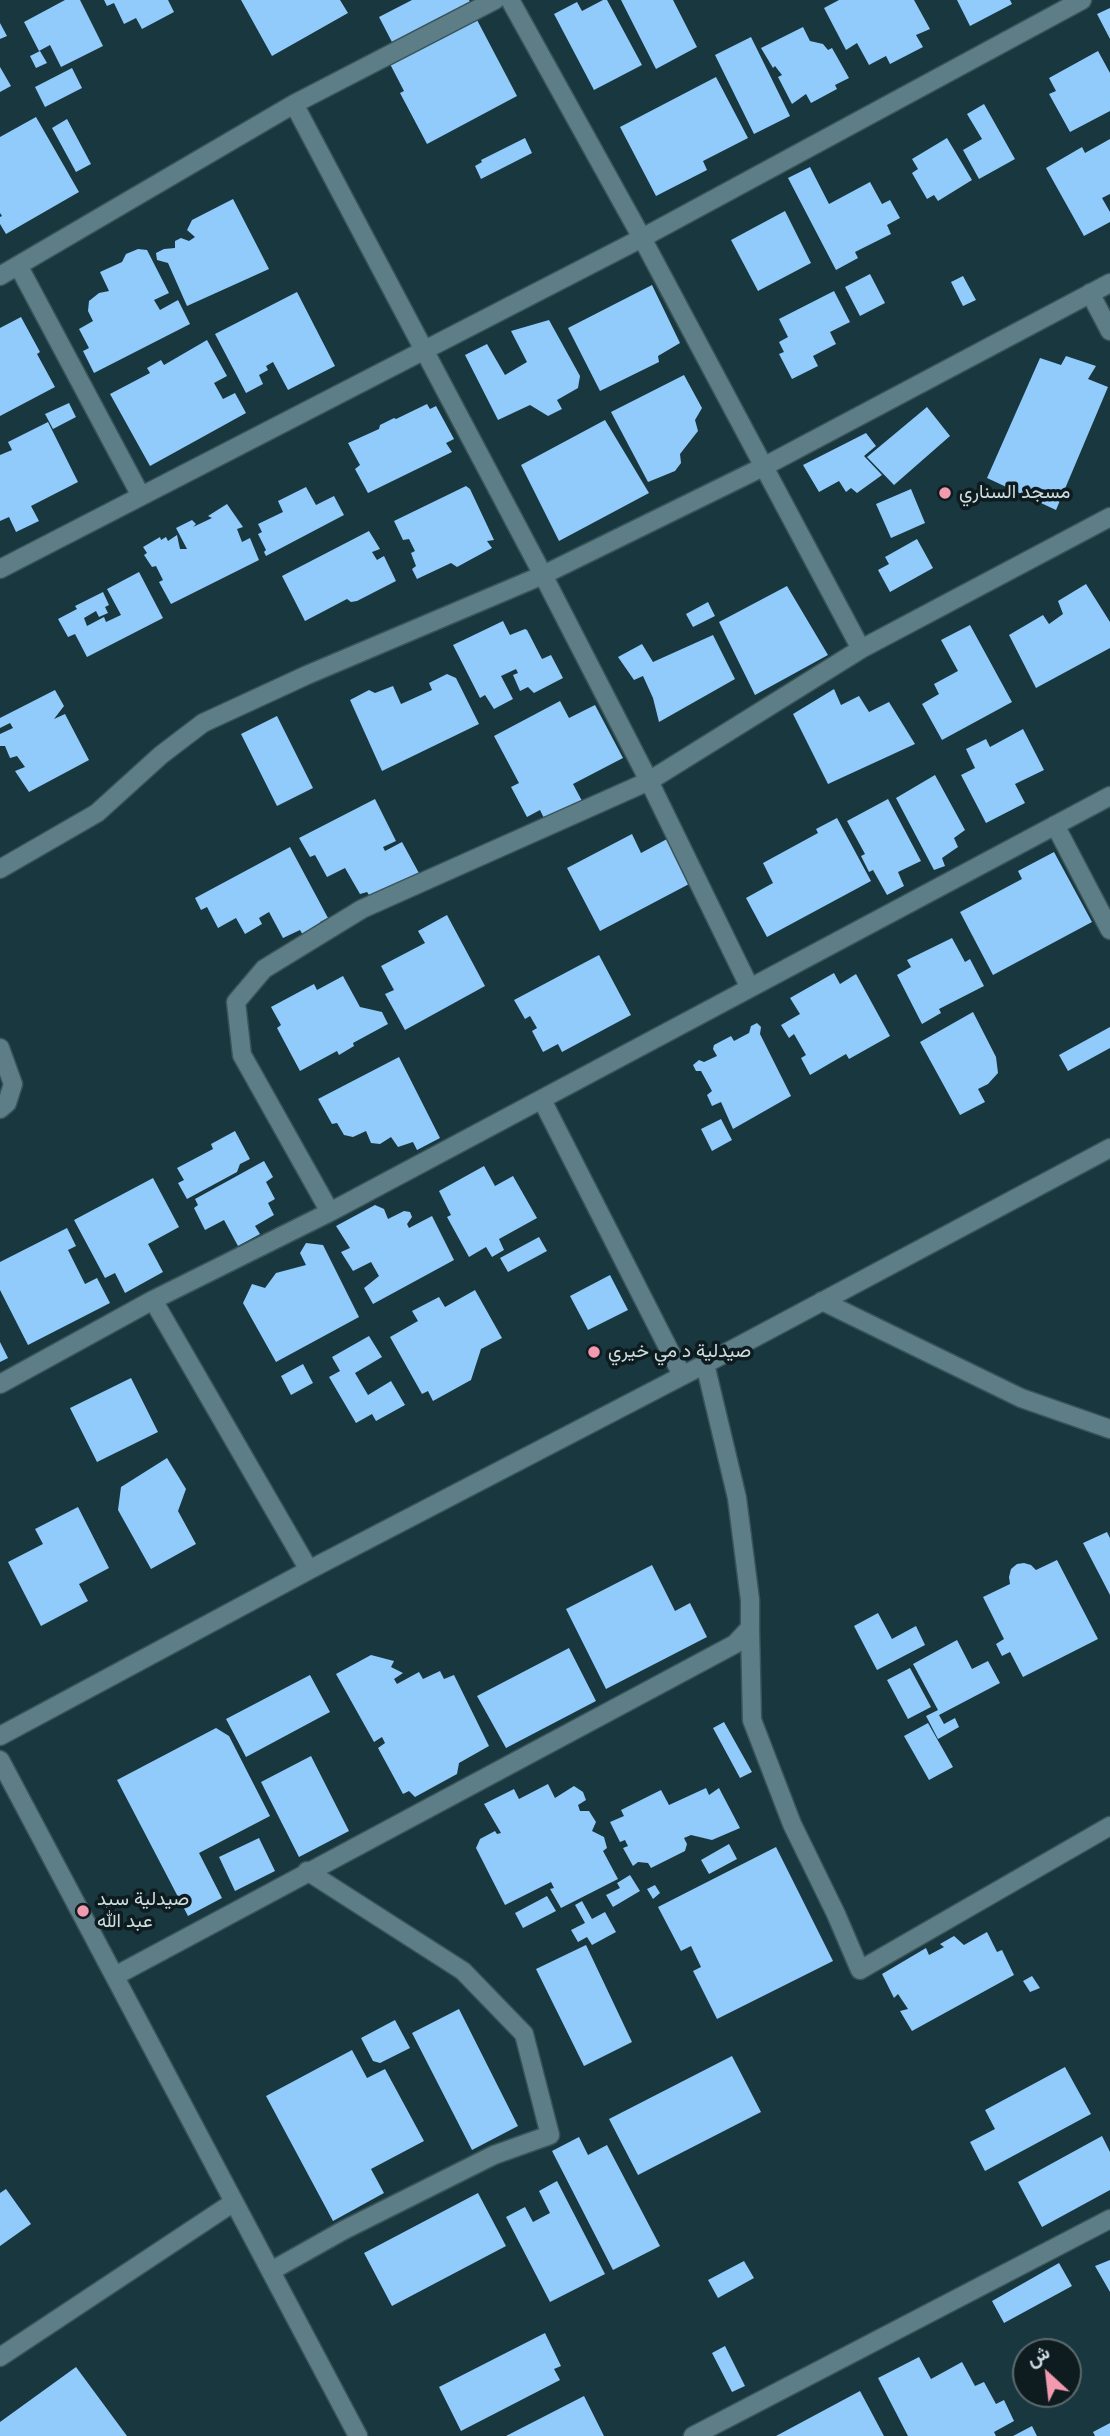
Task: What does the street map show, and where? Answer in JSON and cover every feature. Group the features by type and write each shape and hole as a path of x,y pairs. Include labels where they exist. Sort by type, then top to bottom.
{"street":[{"path":"0,276 294,104 495,0"},
{"path":"510,0 642,238 861,649"},
{"path":"0,569 642,238 1082,0"},
{"path":"294,104 543,575 649,781 750,988"},
{"path":"19,267 141,496"},
{"path":"0,869 97,813 161,755 204,723 307,675 543,575 765,466 1110,283"},
{"path":"1090,293 1110,331"},
{"path":"330,1212 243,1055 236,1002 264,969 362,909 649,781 861,649 1110,517"},
{"path":"0,1384 153,1300 330,1212 542,1100 1110,796"},
{"path":"1055,825 1110,930"},
{"path":"0,1048 13,1084 7,1103 0,1109"},
{"path":"542,1100 682,1375"},
{"path":"0,1736 1110,1148"},
{"path":"153,1300 309,1570"},
{"path":"822,1301 1021,1398 1110,1429"},
{"path":"705,1364 737,1498 750,1600 752,1720 792,1824 860,1970 1110,1826"},
{"path":"115,1976 735,1644 751,1628"},
{"path":"0,1760 358,2436"},
{"path":"271,2271 344,2230 483,2161 550,2134 524,2034 463,1971 307,1871"},
{"path":"0,2357 234,2202"},
{"path":"693,2436 1110,2218"}],"building":[{"path":"65,0 80,0 103,46 61,67 50,45 39,51 24,22"},
{"path":"104,0 168,0 174,12 142,29 136,18 124,24 114,3 107,6"},
{"path":"241,0 340,0 348,13 272,56"},
{"path":"412,0 469,0 471,4 393,44 379,17"},
{"path":"607,0 642,65 594,90 554,14 577,2 582,11"},
{"path":"621,0 673,0 697,47 656,69"},
{"path":"839,0 914,0 930,29 916,35 923,47 890,64 886,56 869,65 857,43 846,50 824,8"},
{"path":"957,0 1010,0 1012,4 970,26"},
{"path":"1110,8 1110,39 1097,14"},
{"path":"476,18 517,96 427,144 400,93 404,91 390,64"},
{"path":"0,23 7,36 0,39"},
{"path":"803,27 810,41 823,44 828,50 832,48 849,78 835,85 837,89 811,103 806,94 792,104 778,77 782,75 775,66 773,68 761,48"},
{"path":"751,37 790,116 754,134 715,55"},
{"path":"40,51 47,63 36,68 30,56"},
{"path":"1098,51 1110,73 1110,111 1070,132 1049,94 1056,91 1049,78"},
{"path":"0,67 11,86 0,92"},
{"path":"72,68 82,88 45,107 35,87"},
{"path":"716,77 748,138 703,161 707,170 656,196 620,127"},
{"path":"984,104 1015,159 979,179 963,150 982,139 967,114"},
{"path":"36,117 79,192 6,234 0,224 0,137"},
{"path":"67,119 91,164 76,172 52,128"},
{"path":"525,138 532,153 481,179 475,166 482,162 481,160"},
{"path":"947,138 972,180 938,201 934,195 927,199 912,173 918,169 912,159"},
{"path":"1110,139 1110,194 1102,198 1110,212 1110,222 1084,236 1046,168 1082,147 1085,153"},
{"path":"810,167 829,204 870,182 882,204 890,200 900,218 887,225 891,234 855,252 858,258 836,270 788,178"},
{"path":"233,199 269,269 187,306 168,263 157,260 156,253 175,248 175,241 181,238 189,241 195,237 187,230 192,220"},
{"path":"785,211 811,263 758,291 731,240"},
{"path":"138,249 147,250 169,293 154,300 160,310 178,300 190,324 94,373 83,351 89,348 79,329 93,321 88,311 89,301 99,293 109,291 100,272 122,262 126,254"},
{"path":"870,274 885,303 860,316 845,287"},
{"path":"963,276 976,300 963,306 951,282"},
{"path":"652,285 680,343 658,356 659,362 600,391 568,328"},
{"path":"834,291 850,322 830,332 836,344 813,356 818,366 792,379 779,354 784,352 779,342 788,337 779,319"},
{"path":"297,292 335,366 288,390 273,362 266,366 268,370 259,375 263,384 246,393 215,334"},
{"path":"21,317 55,387 0,416 0,328"},
{"path":"549,320 580,376 578,388 557,400 562,409 548,416 530,405 498,420 465,355 487,344 505,375 527,362 511,331"},
{"path":"207,340 227,376 214,383 223,399 235,393 246,413 150,466 110,394 150,373 147,368 161,360 164,365"},
{"path":"1066,356 1096,366 1088,379 1108,387 1056,510 987,478 1040,358 1061,365"},
{"path":"684,375 702,408 695,420 698,431 680,454 681,463 675,471 648,482 611,412"},
{"path":"69,403 76,417 53,429 45,414"},
{"path":"427,404 430,409 436,406 454,439 446,443 452,452 368,493 355,469 360,465 348,443"},
{"path":"927,407 950,436 894,485 867,457"},
{"path":"605,420 649,493 559,541 521,465"},
{"path":"48,422 78,482 31,506 39,521 16,532 9,517 0,521 0,455 12,450 8,442"},
{"path":"866,433 876,446 864,456 882,475 857,493 851,488 846,492 839,481 819,492 803,465"},
{"path":"466,486 470,489 494,540 487,541 492,548 457,567 451,563 417,579 412,569 416,566 411,553 415,551 409,539 403,540 394,521"},
{"path":"306,487 316,505 334,496 344,515 266,556 258,534 262,532 258,524 283,512 278,501"},
{"path":"911,489 925,523 891,538 876,504"},
{"path":"227,504 243,527 237,529 242,542 250,538 259,560 171,604 159,582 163,580 156,566 152,567 144,555 147,553 143,547 160,537 161,540 166,537 168,541 177,535 180,549 187,549 176,528 192,520 196,524 193,527 212,518 208,516"},
{"path":"369,531 380,549 372,552 377,560 384,556 396,581 357,601 351,602 347,599 305,621 282,576"},
{"path":"917,539 933,568 890,592 878,570 889,564 885,557"},
{"path":"139,572 163,618 87,657 75,634 68,637 58,619 77,609 75,606 103,592 109,605 105,607 108,613 99,617 96,611 84,618 87,626 104,617 106,622 121,615 107,589"},
{"path":"1086,584 1110,622 1110,648 1036,688 1009,635 1043,615 1049,624 1063,614 1058,601"},
{"path":"787,586 828,655 755,695 719,622"},
{"path":"708,602 715,616 693,627 686,614"},
{"path":"503,621 510,635 527,630 542,659 551,655 563,678 534,693 528,687 520,691 513,675 518,673 516,669 501,676 513,699 494,709 485,695 480,698 453,645"},
{"path":"970,625 1012,702 942,740 922,704 939,694 934,684 958,671 941,640"},
{"path":"713,635 735,679 659,722 653,698 643,676 634,680 618,657 642,644 653,662"},
{"path":"447,674 456,678 479,724 382,771 350,700 369,690 375,693 393,686 401,704 432,690 429,683"},
{"path":"834,689 841,705 859,696 869,712 889,702 915,744 828,784 793,714"},
{"path":"55,690 64,706 54,719 65,714 89,760 29,792 15,771 25,767 17,756 10,758 5,746 0,746 0,734 13,728 10,723 0,728 0,718"},
{"path":"560,701 569,718 595,705 623,758 573,784 582,801 545,820 540,810 527,817 511,787 519,783 494,736"},
{"path":"277,716 313,788 277,806 241,734"},
{"path":"1023,729 1044,770 1015,784 1025,803 986,823 961,775 975,768 966,749 986,739 990,747"},
{"path":"935,775 965,830 954,838 958,847 942,858 945,866 934,870 896,798"},
{"path":"375,799 396,841 383,847 385,851 402,842 420,875 371,898 367,892 360,894 345,868 327,877 315,855 310,857 299,838"},
{"path":"888,799 921,861 898,872 904,886 887,895 873,870 869,872 861,856 865,854 847,821"},
{"path":"837,818 871,881 767,937 746,898 773,883 763,863 818,833 816,829"},
{"path":"632,834 641,853 667,839 691,883 600,931 567,868"},
{"path":"290,847 328,918 320,922 323,927 304,937 300,930 283,938 269,912 259,918 262,924 245,934 236,918 218,928 207,907 201,910 195,898"},
{"path":"1054,852 1092,922 993,975 960,912 1022,879 1018,871"},
{"path":"447,915 485,986 405,1030 385,994 394,990 381,966 425,943 418,931"},
{"path":"952,938 965,962 970,959 984,986 939,1009 941,1013 922,1024 897,975 911,967 907,960"},
{"path":"599,955 631,1015 562,1052 558,1044 543,1052 532,1031 537,1028 530,1016 525,1019 514,1000"},
{"path":"834,973 840,984 856,974 890,1036 849,1059 846,1054 810,1075 801,1058 806,1055 794,1034 789,1038 781,1025 800,1014 790,998"},
{"path":"343,976 360,1007 382,1012 388,1024 353,1043 354,1046 339,1055 337,1051 300,1071 277,1028 281,1025 271,1007 314,984 317,990"},
{"path":"973,1012 996,1057 998,1073 988,1084 978,1089 985,1102 960,1115 920,1042"},
{"path":"757,1023 791,1096 733,1129 721,1102 712,1106 707,1095 712,1091 701,1071 696,1071 693,1065 699,1060 704,1062 717,1056 714,1045 731,1036 734,1041 749,1033 751,1026"},
{"path":"1110,1027 1110,1048 1068,1071 1059,1055"},
{"path":"399,1057 440,1138 417,1150 413,1142 398,1147 391,1137 380,1144 371,1143 366,1131 353,1137 344,1135 337,1123 332,1124 318,1099"},
{"path":"721,1119 732,1140 712,1151 701,1129"},
{"path":"235,1131 250,1159 240,1164 237,1172 187,1199 178,1183 184,1180 177,1168 213,1149 211,1144"},
{"path":"264,1161 273,1177 266,1182 275,1199 268,1203 274,1215 255,1226 260,1234 238,1246 224,1220 205,1230 194,1208 198,1205 195,1199"},
{"path":"484,1166 495,1186 513,1176 537,1218 499,1239 504,1250 492,1257 486,1247 469,1257 447,1217 451,1215 439,1191"},
{"path":"153,1178 179,1227 148,1244 163,1272 125,1293 115,1273 105,1278 74,1220"},
{"path":"375,1205 384,1209 388,1219 404,1211 410,1212 412,1217 407,1224 409,1228 432,1216 454,1260 373,1304 364,1288 379,1276 371,1262 353,1271 341,1252 350,1248 336,1226"},
{"path":"67,1228 76,1246 68,1250 85,1284 97,1278 110,1303 28,1345 0,1290 0,1262"},
{"path":"539,1237 547,1251 508,1272 500,1258"},
{"path":"306,1243 323,1245 359,1317 276,1362 243,1303 252,1284 265,1288 276,1273 306,1265 300,1253"},
{"path":"610,1275 628,1310 588,1330 570,1296"},
{"path":"475,1290 502,1338 481,1349 471,1380 433,1401 428,1391 422,1394 390,1337 418,1321 412,1311 439,1297 445,1307"},
{"path":"369,1336 382,1357 355,1373 368,1395 391,1381 405,1405 376,1421 372,1414 356,1423 329,1377 340,1371 332,1357"},
{"path":"0,1342 8,1358 0,1362"},
{"path":"303,1364 313,1383 291,1395 281,1376"},
{"path":"131,1378 158,1432 97,1462 70,1408"},
{"path":"167,1458 186,1489 178,1511 196,1544 151,1569 118,1510 121,1487"},
{"path":"78,1507 109,1568 79,1584 88,1601 41,1626 8,1562 43,1544 35,1529"},
{"path":"1107,1532 1110,1538 1110,1595 1083,1543"},
{"path":"1057,1560 1098,1639 1023,1677 1010,1652 1002,1656 996,1644 1004,1639 983,1597 1010,1584 1011,1569 1017,1564 1031,1565 1036,1570"},
{"path":"652,1565 675,1611 690,1603 707,1637 606,1689 566,1609"},
{"path":"878,1613 892,1639 916,1626 925,1645 877,1670 854,1626"},
{"path":"957,1640 972,1669 988,1661 1000,1683 939,1715 944,1724 955,1718 959,1727 938,1739 926,1716 938,1710 913,1664"},
{"path":"569,1648 596,1701 506,1748 477,1696"},
{"path":"371,1655 394,1661 391,1667 403,1673 394,1679 397,1684 419,1672 423,1679 440,1671 444,1679 454,1675 489,1746 459,1763 457,1774 415,1797 409,1791 403,1794 378,1748 385,1743 382,1737 374,1742 336,1674"},
{"path":"910,1668 931,1707 908,1719 887,1680"},
{"path":"310,1675 330,1712 246,1757 226,1719"},
{"path":"724,1722 752,1772 740,1778 713,1728"},
{"path":"928,1723 953,1767 929,1780 904,1736"},
{"path":"216,1728 229,1736 270,1816 199,1853 222,1898 188,1916 117,1780"},
{"path":"311,1756 349,1831 299,1857 261,1782"},
{"path":"548,1784 555,1798 574,1786 583,1792 586,1800 578,1805 580,1811 589,1811 596,1822 592,1831 604,1837 607,1848 603,1851 618,1879 561,1908 550,1889 554,1888 551,1882 505,1905 476,1848 480,1839 495,1831 497,1834 501,1833 484,1804 514,1789 519,1799"},
{"path":"706,1788 709,1795 719,1788 740,1828 712,1840 691,1835 684,1838 687,1844 685,1851 651,1868 648,1863 638,1862 633,1866 623,1848 628,1846 625,1840 620,1842 610,1822 624,1816 621,1810 661,1790 669,1805"},
{"path":"259,1838 275,1871 235,1891 219,1857"},
{"path":"729,1844 737,1859 709,1874 701,1860"},
{"path":"776,1847 833,1961 717,2019 693,1971 701,1967 691,1946 681,1951 658,1907"},
{"path":"630,1875 640,1891 613,1907 606,1895 620,1888 617,1883"},
{"path":"655,1885 660,1893 653,1899 647,1889"},
{"path":"547,1896 556,1911 523,1928 515,1913"},
{"path":"582,1901 592,1919 605,1912 616,1932 592,1945 587,1937 578,1942 571,1930 585,1923 575,1905"},
{"path":"987,1932 997,1952 1002,1950 1014,1975 912,2031 900,2011 908,2009 898,1994 894,1998 882,1974 926,1948 929,1955 944,1947 940,1944 954,1936 964,1945"},
{"path":"586,1945 632,2042 584,2066 536,1969"},
{"path":"1032,1976 1040,1988 1030,1992 1023,1981"},
{"path":"459,2009 518,2126 472,2150 412,2033"},
{"path":"395,2020 410,2048 380,2063 373,2061 361,2038"},
{"path":"352,2050 367,2078 385,2069 424,2141 371,2169 384,2193 333,2221 266,2096"},
{"path":"732,2056 761,2112 638,2175 609,2119"},
{"path":"1065,2067 1091,2114 985,2171 970,2142 995,2129 985,2110"},
{"path":"1102,2136 1110,2152 1110,2190 1042,2227 1018,2182"},
{"path":"579,2137 588,2155 607,2145 660,2246 613,2270 552,2151"},
{"path":"557,2181 605,2274 550,2302 506,2217 525,2207 533,2222 550,2213 539,2191"},
{"path":"6,2189 31,2224 0,2246 0,2193"},
{"path":"478,2193 506,2246 392,2306 364,2253"},
{"path":"1110,2260 1110,2292 1095,2266"},
{"path":"744,2261 754,2278 718,2298 708,2280"},
{"path":"1059,2263 1072,2286 1004,2323 992,2301"},
{"path":"545,2333 561,2366 554,2369 560,2380 461,2431 439,2387"},
{"path":"725,2346 745,2386 732,2392 712,2353"},
{"path":"919,2357 931,2379 962,2362 975,2386 984,2382 996,2404 1004,2400 1014,2421 994,2432 996,2436 908,2436 878,2378"},
{"path":"76,2367 127,2436 0,2436 0,2422"},
{"path":"860,2391 884,2436 776,2436"},
{"path":"584,2396 604,2436 506,2436"},
{"path":"1110,2423 1110,2436 1095,2436 1093,2432"},
{"path":"1032,2426 1037,2436 1013,2436"}],"place":[{"name":"مسجد السناري","path":"945,493"},
{"name":"صيدلية د مي خيري","path":"594,1352"},
{"name":"صيدلية سيد عبد الله","path":"83,1911"}]}
